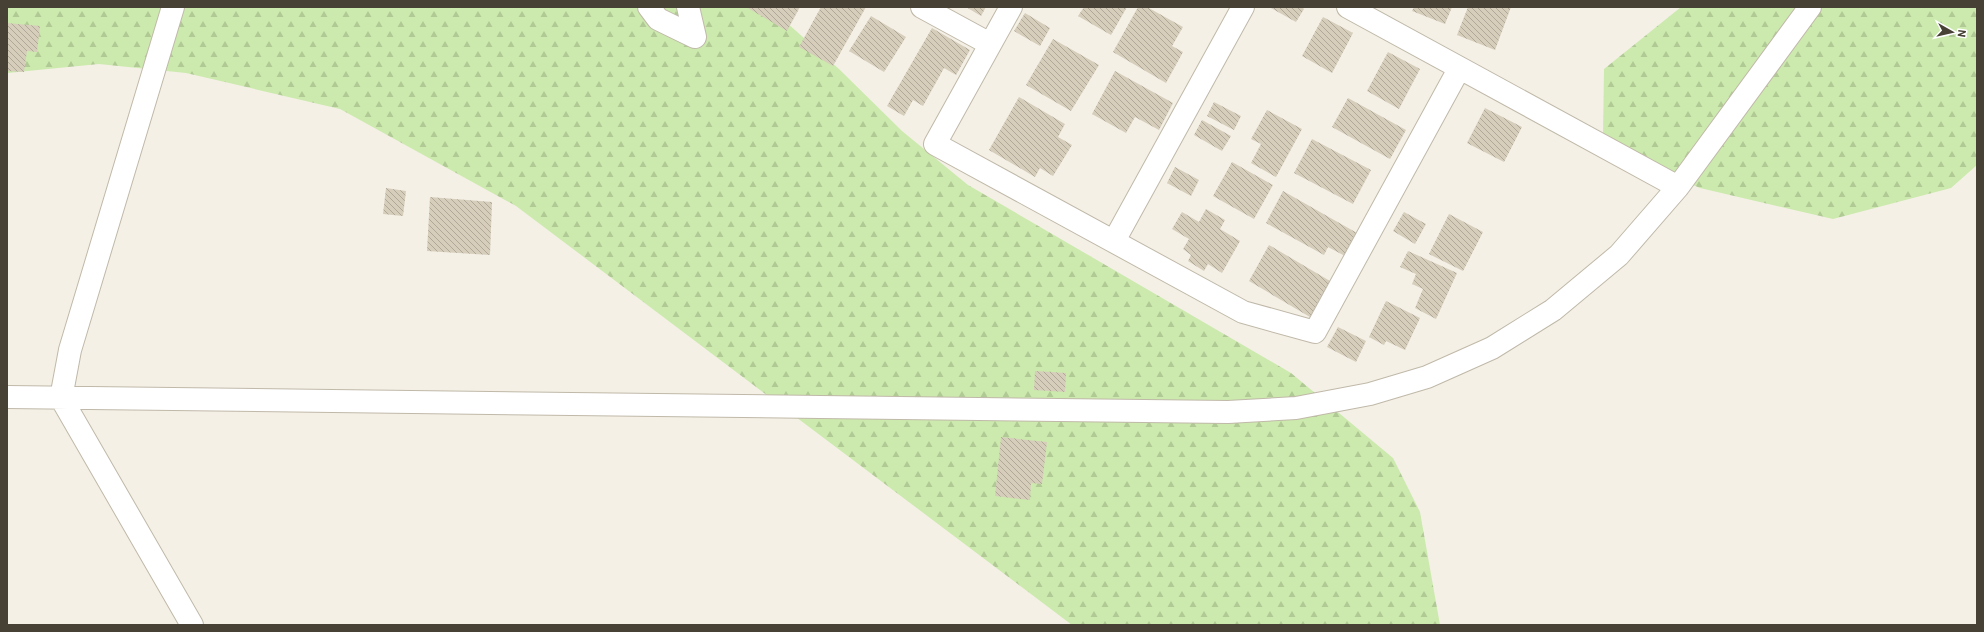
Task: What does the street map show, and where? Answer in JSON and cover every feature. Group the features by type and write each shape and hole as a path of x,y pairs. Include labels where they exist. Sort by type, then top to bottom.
{"street":[{"path":"173,7 70,350 61,398 192,625"},
{"path":"649,7 658,20 694,37 688,7"},
{"path":"922,7 990,44"},
{"path":"1011,7 935,144 1243,312 1315,332 1459,69"},
{"path":"1114,241 1243,7"},
{"path":"7,397 1228,412 1296,408 1370,394 1427,377 1492,348 1553,310 1618,255 1678,187 1810,7"},
{"path":"1361,10 1459,69 1678,187"}],"green space":[{"path":"7,7 769,7 839,69 902,131 968,185 1291,373 1393,458 1420,512 1440,625 1072,625 516,206 340,109 186,73 99,64 7,73"},
{"path":"1681,7 1977,7 1977,165 1951,188 1833,219 1700,188 1632,159 1603,134 1604,69"}],"building":[{"path":"746,7 800,7 787,31"},
{"path":"821,7 866,7 833,66 799,47"},
{"path":"966,7 986,7 981,16"},
{"path":"1084,7 1127,7 1111,35 1078,16"},
{"path":"1138,7 1147,7 1183,27 1172,46 1183,52 1166,83 1113,52"},
{"path":"1269,7 1302,7 1304,9 1296,22"},
{"path":"1414,7 1452,7 1445,24 1412,11"},
{"path":"1468,7 1511,7 1495,50 1457,35"},
{"path":"1025,13 1050,28 1040,46 1014,31"},
{"path":"871,16 906,37 884,72 849,51"},
{"path":"1323,17 1353,33 1332,73 1302,56"},
{"path":"7,23 40,26 37,52 27,51 24,72 7,71"},
{"path":"932,28 970,50 956,75 944,68 923,106 913,100 904,116 887,106"},
{"path":"1053,39 1099,65 1071,111 1026,85"},
{"path":"1388,52 1420,69 1399,109 1367,91"},
{"path":"1115,71 1173,103 1159,130 1135,117 1126,133 1092,114"},
{"path":"1019,97 1065,124 1058,137 1072,145 1053,176 1040,168 1035,177 989,150"},
{"path":"1348,98 1406,130 1390,159 1332,127"},
{"path":"1214,102 1241,116 1234,130 1207,116"},
{"path":"1485,108 1522,127 1504,162 1467,143"},
{"path":"1267,110 1302,129 1276,177 1251,163 1261,144 1251,139"},
{"path":"1202,120 1231,136 1222,151 1194,135"},
{"path":"1312,139 1371,170 1353,204 1294,173"},
{"path":"1232,162 1273,185 1254,219 1213,196"},
{"path":"1175,167 1199,180 1191,196 1167,183"},
{"path":"386,188 406,191 403,216 383,214"},
{"path":"1283,191 1357,233 1345,256 1328,247 1324,255 1266,223"},
{"path":"430,197 492,202 490,255 427,251"},
{"path":"1206,209 1225,220 1220,229 1240,241 1222,273 1208,264 1204,271 1188,261 1191,255 1183,249 1189,239 1172,229 1182,212 1199,222"},
{"path":"1404,212 1426,224 1415,244 1393,231"},
{"path":"1449,214 1483,232 1463,271 1429,254"},
{"path":"1269,245 1330,281 1310,317 1249,281"},
{"path":"1408,251 1457,273 1436,319 1415,308 1423,289 1412,284 1416,274 1400,267"},
{"path":"1386,301 1420,318 1405,350 1386,341 1384,345 1369,337"},
{"path":"1338,327 1366,341 1356,362 1327,347"},
{"path":"1035,371 1066,373 1065,392 1034,390"},
{"path":"1001,437 1047,442 1042,484 1031,483 1030,500 995,496"}]}
